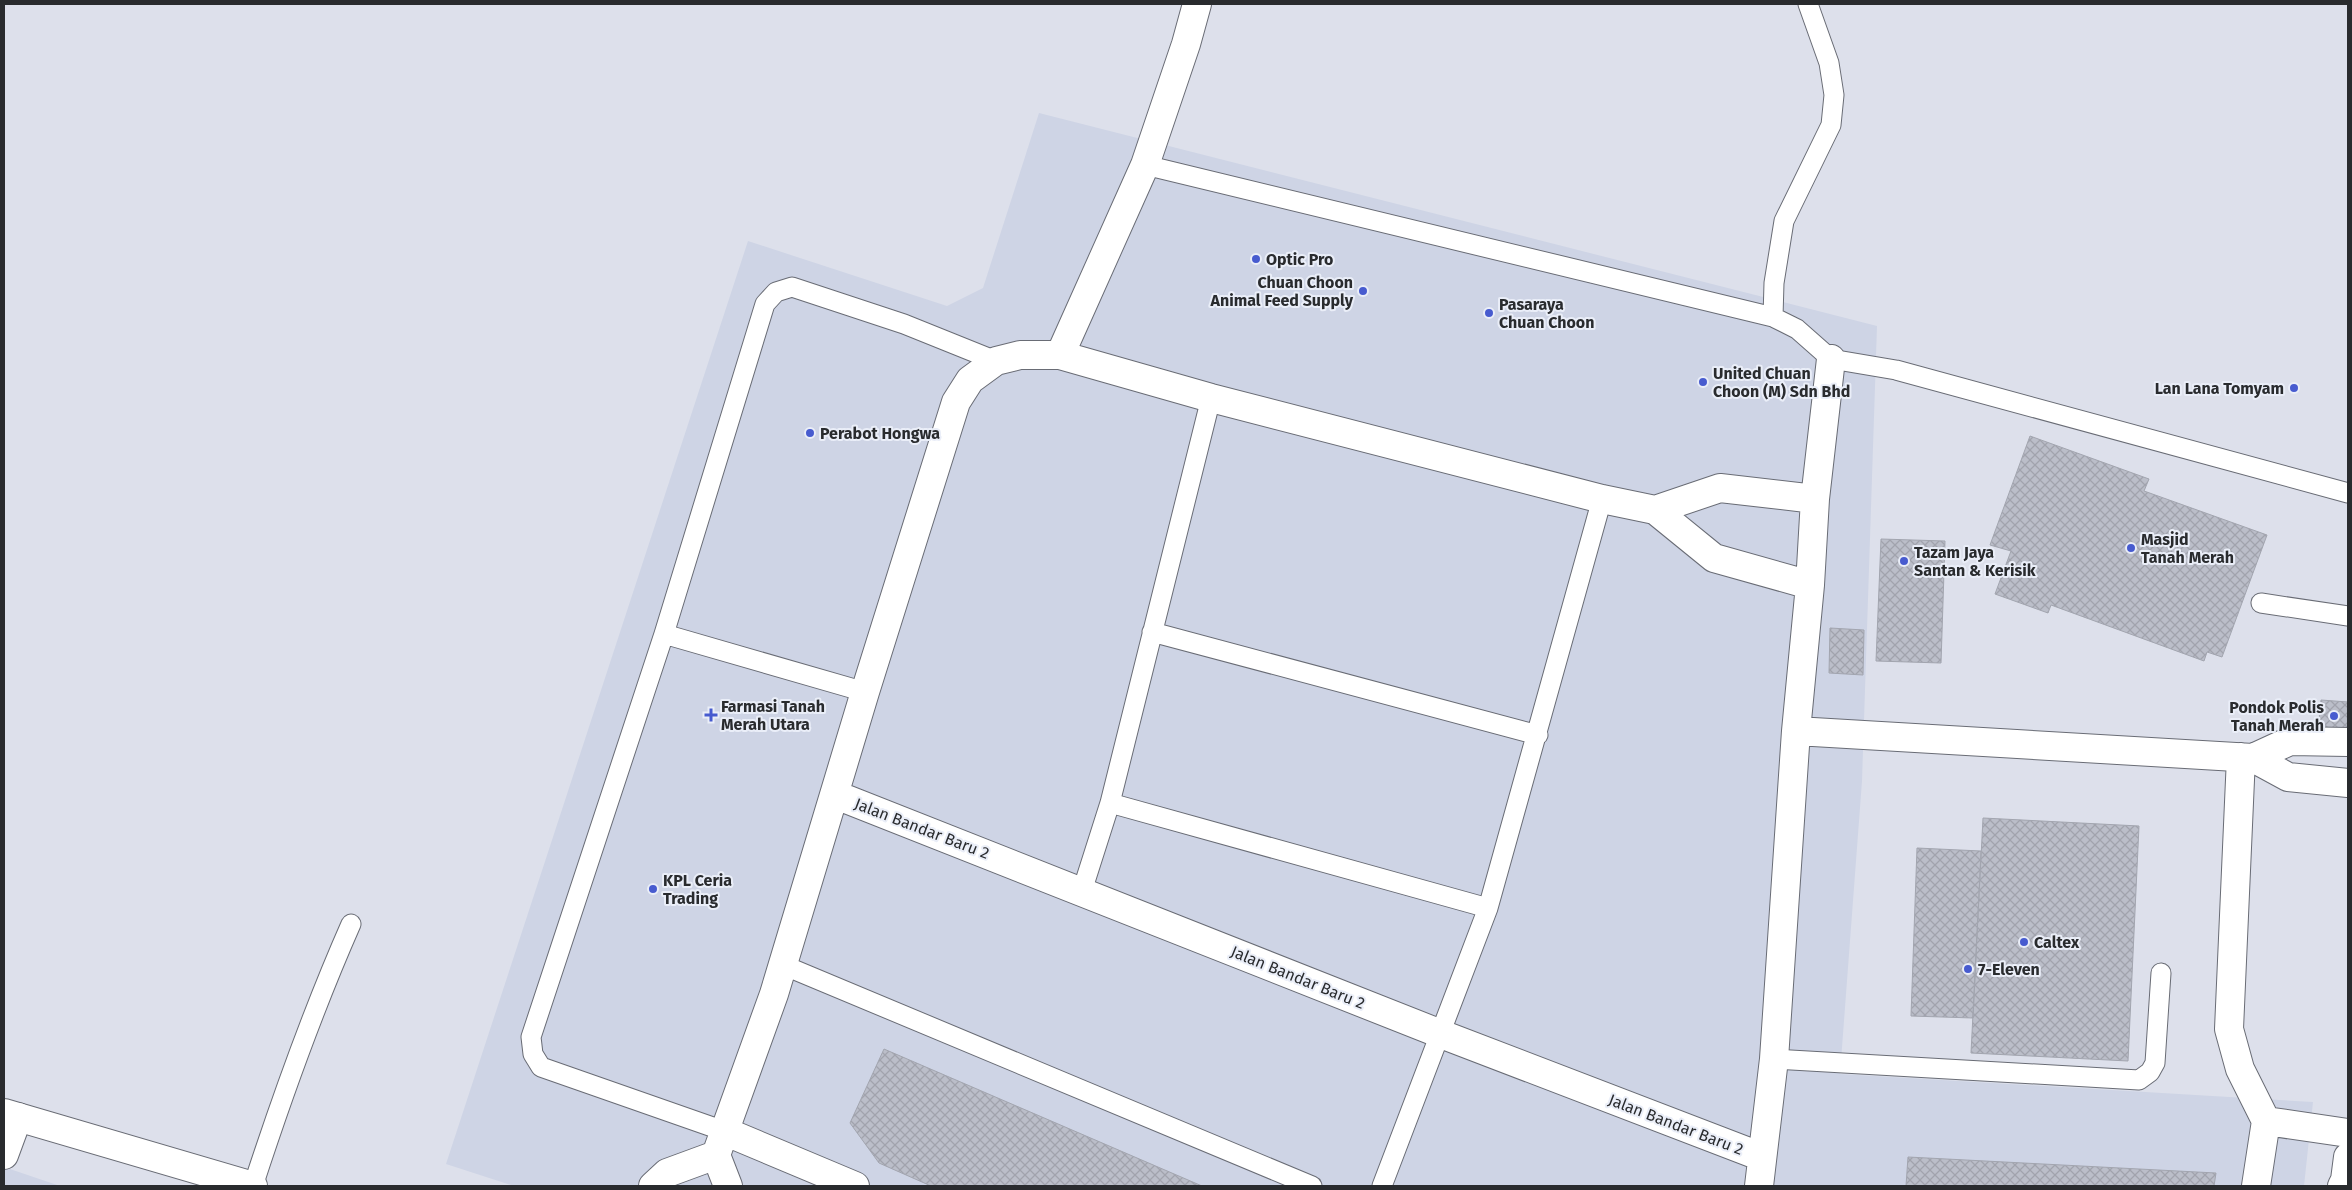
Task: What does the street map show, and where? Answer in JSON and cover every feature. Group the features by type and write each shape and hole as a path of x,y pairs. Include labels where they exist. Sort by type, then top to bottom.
{"street":[{"path":"1060,355 1145,165 1186,44 1197,4"},
{"path":"728,1186 720,1143 783,965 836,795 865,692 956,402 970,380 996,361 1020,355 1060,355 1211,398 1602,499 1655,510 1714,558 1810,585"},
{"path":"1759,1186 1774,1059 1796,731 1810,585 1815,499 1831,359"},
{"path":"1655,510 1720,488 1815,499"},
{"path":"1796,731 2247,757 2288,776 2348,782"},
{"path":"2247,757 2290,742 2348,742"},
{"path":"2247,757 2229,1029 2240,1069 2266,1121 2256,1186"},
{"name":"Jalan Bandar Baru 2","path":"836,795 1442,1034 1762,1157"},
{"path":"4,1155 11,1115 253,1186"},
{"path":"2266,1121 2348,1133"},
{"path":"652,1186 667,1174 720,1143 855,1186"}],"lane":[{"path":"1773,317 1774,283 1784,221 1831,126 1834,95 1829,64 1808,4"},
{"path":"1145,165 1773,317 1797,329 1831,359 1896,370 2348,493"},
{"path":"720,1143 542,1067 533,1054 531,1037 664,634 766,304 776,292 792,287 904,324 996,361"},
{"path":"1082,891 1110,804 1211,398"},
{"path":"1382,1186 1442,1034 1488,908 1538,735 1602,499"},
{"path":"2261,603 2348,616"},
{"path":"1152,632 1538,735"},
{"path":"664,634 865,692"},
{"path":"1110,804 1488,908"},
{"path":"253,1186 280,1101 325,982 350,924"},
{"path":"783,965 1312,1186"},
{"path":"1774,1059 2139,1080 2150,1072 2155,1063 2161,973"}],"shaded area":[{"path":"1039,113 1877,326 1862,781 1840,1074 2313,1102 2304,1186 514,1186 446,1164 748,241 947,306 983,288"},
{"path":"4,1167 60,1186 4,1186"}],"building":[{"name":"Masjid Tanah Merah","path":"2030,436 2149,479 2144,491 2267,535 2222,657 2207,652 2204,661 2051,605 2048,613 1995,594 2011,551 1990,545"},
{"path":"1881,539 1945,541 1941,663 1876,661"},
{"path":"1830,628 1864,630 1863,675 1829,673"},
{"name":"Pondok Polis Tanah Merah","path":"2321,700 2348,702 2348,732 2318,729"},
{"path":"1983,818 2139,826 2128,1061 1971,1053"},
{"path":"1917,848 1981,851 1973,1018 1911,1016"},
{"path":"884,1049 1202,1186 931,1186 879,1163 850,1123"},
{"path":"1908,1157 2216,1173 2214,1186 1906,1186"}],"place":[{"name":"Optic Pro","path":"1256,259"},
{"name":"Chuan Choon Animal Feed Supply","path":"1363,291"},
{"name":"Pasaraya Chuan Choon","path":"1489,313"},
{"name":"United Chuan Choon (M) Sdn Bhd","path":"1703,382"},
{"name":"Lan Lana Tomyam","path":"2294,388"},
{"name":"Perabot Hongwa","path":"810,433"},
{"name":"Masjid Tanah Merah","path":"2131,548"},
{"name":"Tazam Jaya Santan & Kerisik","path":"1904,561"},
{"name":"Farmasi Tanah Merah Utara","path":"711,715"},
{"name":"Pondok Polis Tanah Merah","path":"2334,716"},
{"name":"KPL Ceria Trading","path":"653,889"},
{"name":"Caltex","path":"2024,942"},
{"name":"7-Eleven","path":"1968,969"}]}
